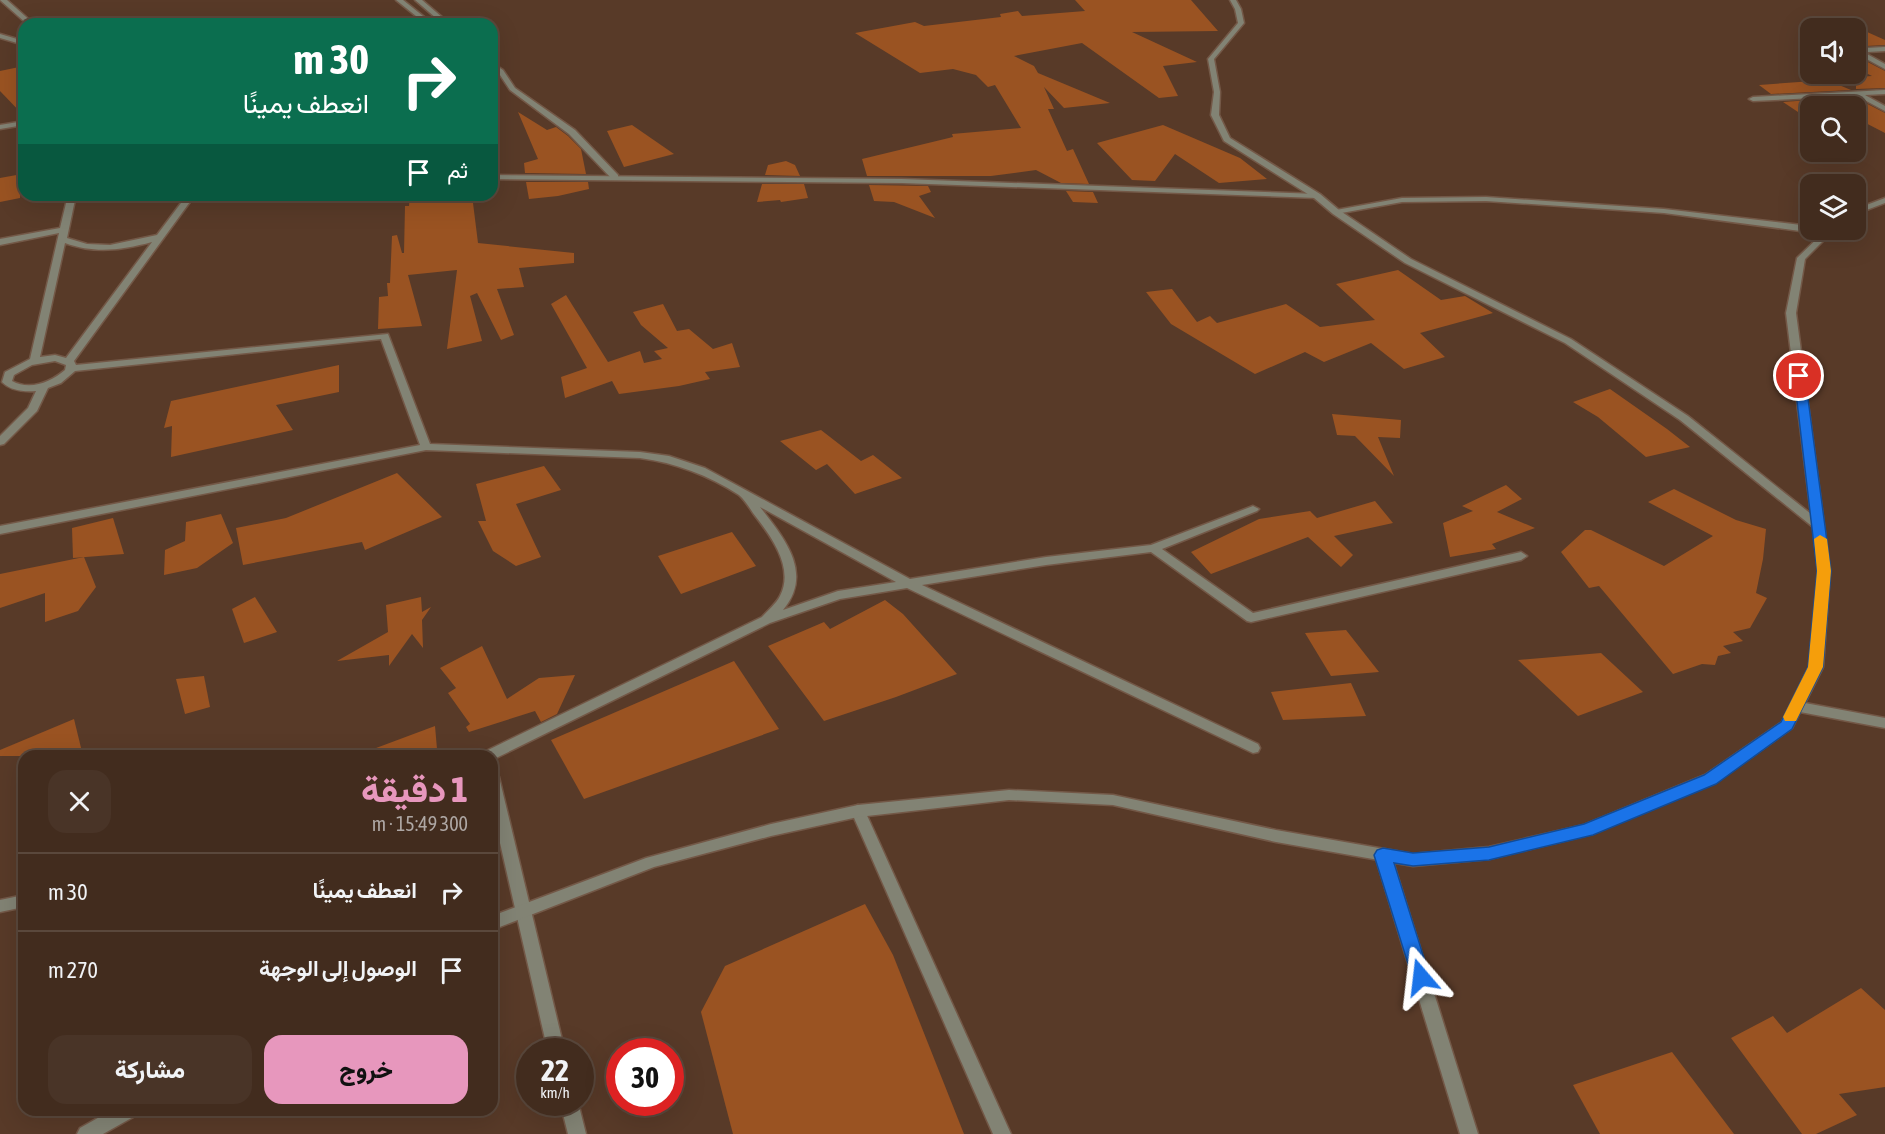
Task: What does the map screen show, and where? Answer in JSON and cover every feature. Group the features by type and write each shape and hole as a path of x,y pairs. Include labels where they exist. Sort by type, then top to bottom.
{"street":[{"path":"3,0 24,18"},
{"path":"399,0 422,18"},
{"path":"418,0 440,18"},
{"path":"1233,0 1238,9 1240,22 1211,59 1217,92 1215,116 1227,139 1317,196 1336,212 1408,261 1577,347 1684,418 1819,526"},
{"path":"0,36 18,41"},
{"path":"1866,50 1885,49"},
{"path":"1866,57 1885,67"},
{"path":"498,69 512,89 572,132 615,177"},
{"path":"1753,99 1885,92"},
{"path":"1859,94 1885,109"},
{"path":"0,127 18,124"},
{"path":"498,177 902,181 1317,196"},
{"path":"1336,212 1402,200 1486,199 1664,211 1800,227"},
{"path":"1866,208 1885,200"},
{"path":"35,360 70,201"},
{"path":"186,201 70,364 62,378 44,385 18,388 4,382 17,368 35,360 55,358 70,364 385,336 426,447"},
{"path":"0,242 62,234 79,246 98,248 125,246 160,237"},
{"path":"498,921 651,862 771,830 858,811 1009,795 1113,800 1276,836 1413,860 1489,853 1587,830 1710,779 1787,725 1816,667 1824,571 1791,313 1801,258 1814,240"},
{"path":"0,442 33,409 44,385"},
{"path":"0,530 426,447 640,455 669,459 700,470 908,583 1253,748"},
{"path":"744,494 784,551 791,576 786,596 766,620"},
{"path":"498,752 766,620 838,595 1153,548 1252,508"},
{"path":"1153,548 1251,618 1521,556"},
{"path":"1796,706 1885,723"},
{"path":"498,803 554,1038"},
{"path":"858,811 1002,1134"},
{"path":"1383,855 1469,1134"},
{"path":"0,906 18,902"},
{"path":"86,1134 118,1116"},
{"path":"572,1116 577,1134"}],"building":[{"path":"1075,0 1191,0 1218,31 1132,32 1197,62 1163,66 1178,96 1159,98 1082,43 1014,56 1034,66 1038,73 1110,103 1064,108 1044,87 1054,109 1048,109 1067,151 1073,149 1089,184 1061,183 1036,170 991,176 867,176 862,159 953,137 952,134 1021,128 995,85 988,87 976,75 953,69 920,73 855,33 915,22 924,26 1001,17 1000,14 1018,11 1022,16 1085,11"},
{"path":"1866,31 1885,40 1885,45 1866,46"},
{"path":"1866,61 1885,71 1885,88 1856,89 1856,84 1866,84 1866,76 1872,76 1866,73"},
{"path":"18,67 18,110 0,91 0,71"},
{"path":"1800,82 1800,84 1837,84 1851,90 1771,94 1759,85"},
{"path":"1800,101 1800,113 1783,102"},
{"path":"1866,103 1885,113 1885,133 1866,123"},
{"path":"518,112 547,130 556,127 568,136 581,149 586,174 525,173 524,163 538,159"},
{"path":"632,125 674,154 624,167 607,131"},
{"path":"1163,125 1240,158 1267,179 1219,183 1175,154 1155,181 1132,180 1097,143"},
{"path":"786,161 795,165 800,176 765,175 768,165"},
{"path":"18,175 18,198 0,202 0,178"},
{"path":"526,182 588,182 589,189 558,196 529,199"},
{"path":"762,184 804,184 808,198 781,202 780,200 757,202"},
{"path":"869,185 928,186 931,192 919,196 935,218 894,202 874,201"},
{"path":"1066,191 1093,192 1098,203 1073,202"},
{"path":"409,201 473,201 478,243 574,253 574,263 519,268 524,287 497,289 514,335 501,340 477,293 470,296 482,341 447,349 457,270 408,275 422,326 378,329 379,297 388,296 387,283 390,283 392,236 397,235 402,253 404,253 405,206 409,206"},
{"path":"1398,270 1441,300 1465,296 1493,313 1420,333 1445,357 1404,369 1371,343 1324,362 1305,352 1255,374 1171,324 1146,292 1172,289 1197,322 1210,316 1217,323 1286,304 1320,327 1375,320 1336,284"},
{"path":"566,295 608,362 640,351 644,363 662,359 654,351 668,348 641,325 633,312 663,304 677,331 689,329 713,349 732,343 740,367 705,372 710,379 679,386 619,394 612,381 565,398 561,377 587,368 551,304"},
{"path":"339,365 339,392 276,405 293,430 171,457 172,426 164,428 171,401"},
{"path":"1610,389 1690,447 1646,457 1598,417 1573,402"},
{"path":"1332,414 1401,420 1400,438 1378,437 1394,476 1355,436 1337,435"},
{"path":"821,430 861,461 873,455 902,478 855,494 827,464 816,470 780,441"},
{"path":"544,466 561,490 516,504 541,557 516,566 493,551 478,521 486,521 476,484"},
{"path":"397,473 442,517 365,550 362,542 243,565 236,528 286,518"},
{"path":"1506,485 1522,499 1497,512 1535,528 1492,544 1496,549 1450,557 1443,523 1473,511 1462,506"},
{"path":"1674,489 1736,520 1766,529 1756,593 1767,598 1750,628 1733,632 1743,641 1723,646 1731,653 1718,656 1715,665 1702,664 1673,674 1599,586 1589,588 1561,552 1585,530 1591,530 1664,566 1713,536 1648,502"},
{"path":"1375,501 1393,523 1334,536 1353,555 1341,567 1308,537 1211,574 1191,552 1259,519 1310,511 1317,518"},
{"path":"221,514 233,543 197,568 164,575 165,550 185,541 186,522"},
{"path":"113,518 124,554 73,558 72,528"},
{"path":"732,532 756,566 681,594 658,556"},
{"path":"84,557 96,587 78,611 45,622 45,593 0,608 0,574"},
{"path":"255,597 277,632 244,643 232,609"},
{"path":"421,597 422,612 431,607 422,620 423,648 412,634 389,666 389,655 337,661 388,632 386,605"},
{"path":"885,600 903,614 957,674 824,721 768,646 824,622 830,629"},
{"path":"1346,630 1379,672 1331,676 1305,633"},
{"path":"482,646 507,699 539,678 575,675 557,714 541,722 535,711 469,732 466,727 470,724 448,693 456,688 440,668"},
{"path":"1601,653 1643,692 1578,716 1518,660"},
{"path":"734,661 779,729 584,799 551,740"},
{"path":"204,676 210,707 185,714 176,679"},
{"path":"1351,683 1366,716 1283,720 1271,692"},
{"path":"74,719 82,750 18,750 18,756 0,756 0,750"},
{"path":"435,726 437,749 435,750 371,750"},
{"path":"865,904 893,955 964,1134 733,1134 701,1012 725,966"},
{"path":"1861,988 1885,1010 1885,1087 1839,1094 1857,1115 1816,1134 1802,1134 1731,1038 1773,1016 1787,1033"},
{"path":"1672,1052 1734,1134 1600,1134 1573,1085"}],"slow traffic":[{"path":"1791,717 1816,667 1824,571 1820,539"}],"route":[{"path":"1421,977 1383,855 1413,860 1489,853 1587,830 1710,779 1787,725 1816,667 1824,571 1799,376"}]}
